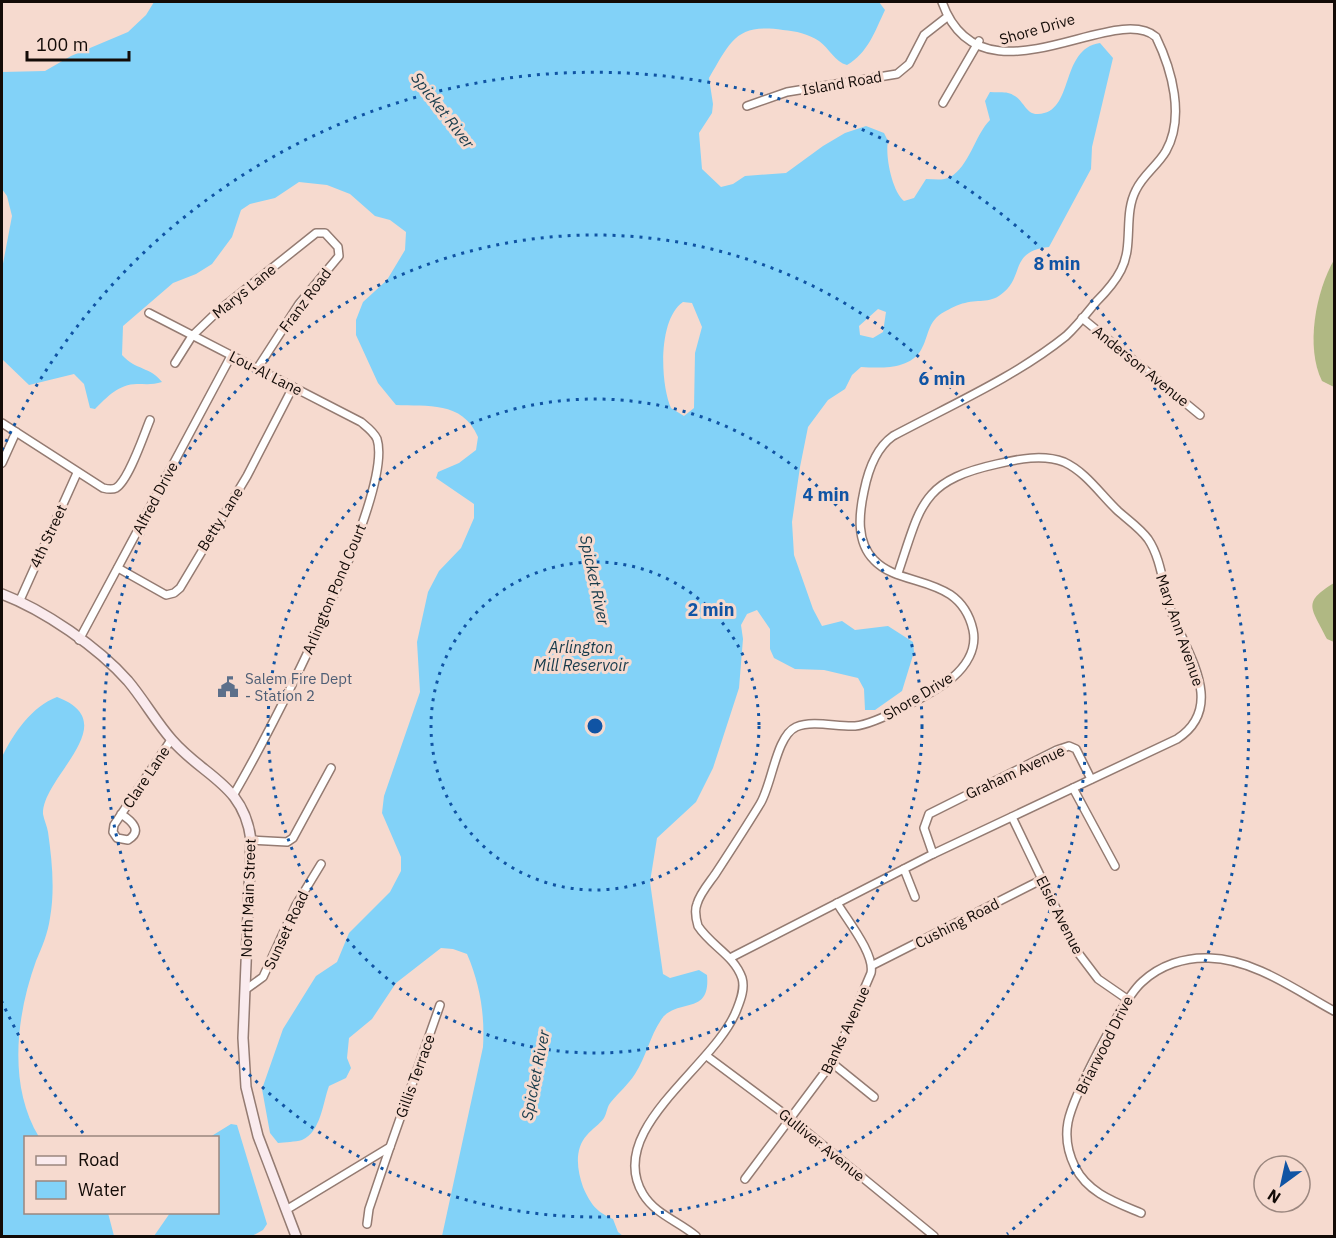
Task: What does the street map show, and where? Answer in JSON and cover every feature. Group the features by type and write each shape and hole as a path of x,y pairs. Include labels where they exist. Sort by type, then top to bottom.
{"street":[{"name":"Shore Drive","path":"942,2 947,17 969,39 1002,40"},
{"name":"Island Road","path":"747,106 787,92 897,74 909,64 924,35 947,17"},
{"name":"Shore Drive","path":"696,1236 651,1206 636,1178 634,1162 637,1146 652,1118 708,1057 734,1019 742,997 743,981 730,957 708,939 698,926 697,903 764,798 788,735 802,726 855,726 872,722 953,677 972,651 974,631 969,618 959,604 939,588 885,569 872,558 861,531 865,488 883,446 893,436 1023,366 1067,335 1115,280 1123,267 1130,204 1136,189 1165,152 1172,137 1176,104 1156,36 1147,24"},
{"path":"943,103 979,41"},
{"name":"Marys Lane","path":"175,363 192,336 243,289 316,233 325,233"},
{"name":"Franz Road","path":"257,369 299,304 339,256 338,247 325,233"},
{"name":"Lou-Al Lane","path":"149,313 361,422 374,433 377,440"},
{"name":"Anderson Avenue","path":"1082,318 1200,415"},
{"name":"Alfred Drive","path":"79,640 231,356"},
{"name":"Betty Lane","path":"118,568 166,595 180,588 247,476 293,387"},
{"path":"2,423 103,488 117,488 127,474 150,420"},
{"path":"2,463 16,432"},
{"name":"Arlington Pond Court","path":"234,794 285,703 362,526 374,480 377,440"},
{"name":"Mary Ann Avenue","path":"730,957 933,854 1185,734 1193,722 1202,699 1199,675 1171,611 1155,553 1144,533 1070,465 1048,458 1003,463 956,476 932,492 916,520 898,573"},
{"name":"4th Street","path":"20,600 77,473"},
{"name":"North Main Street","path":"2,594 20,600 79,640 126,680 171,740 234,794 244,809 251,840 243,1038 246,1087 258,1136 296,1236"},
{"name":"Clare Lane","path":"121,814 171,740"},
{"name":"Graham Avenue","path":"933,854 924,828 926,819 936,810 1069,746 1078,753 1092,779"},
{"path":"251,840 287,842 293,838 331,768"},
{"path":"1073,788 1115,866"},
{"name":"Elsie Avenue","path":"1012,817 1067,935 1087,966 1104,984 1127,999"},
{"name":"Sunset Road","path":"245,990 263,977 296,905 321,864"},
{"path":"904,869 915,897"},
{"name":"Cushing Road","path":"873,965 1041,880"},
{"path":"837,903 873,965"},
{"name":"Briarwood Drive","path":"1140,1213 1101,1195 1088,1185 1075,1167 1067,1143 1068,1124 1074,1105 1127,999 1143,981 1163,968 1178,962 1210,958 1234,961 1335,1011"},
{"name":"Banks Avenue","path":"745,1179 832,1063 873,965"},
{"name":"Gillis Terrace","path":"367,1224 369,1209 440,1005"},
{"name":"Gulliver Avenue","path":"708,1057 791,1119 934,1236"},
{"path":"832,1063 874,1097"},
{"path":"286,1210 390,1147"}],"green space":[{"path":"1334,260 1334,387 1322,381 1314,352 1314,336 1322,287"},
{"path":"1334,583 1334,642 1327,639 1312,607 1317,596"}],"water":[{"name":"Arlington Mill Reservoir","path":"154,2 879,2 885,10 874,33 866,48 847,65 839,61 819,41 797,32 755,29 737,38 723,54 709,78 713,104 712,113 699,133 702,169 721,187 733,184 745,176 786,173 845,133 866,126 884,133 888,141 893,182 904,201 914,198 926,179 947,178 962,166 990,120 985,101 990,92 1011,94 1034,114 1050,111 1058,103 1078,56 1087,48 1100,43 1113,58 1092,147 1091,169 1049,247 1028,253 1019,265 1010,285 999,296 990,300 960,304 938,316 931,325 924,345 916,357 894,366 861,367 852,375 845,389 828,400 808,427 792,522 794,555 813,609 822,626 842,621 855,630 888,626 913,642 914,652 902,691 875,710 865,710 864,689 858,678 824,670 795,669 774,658 770,649 770,629 757,610 747,614 741,625 743,639 739,688 713,768 696,802 657,838 650,882 663,974 670,978 699,970 707,975 707,988 704,997 698,1002 675,1009 661,1020 635,1074 610,1104 602,1120 583,1141 578,1153 579,1174 588,1198 598,1210 613,1219 618,1232 623,1236 442,1236 483,1047 482,1011 475,977 467,954 453,949 441,948 396,983 372,1019 349,1038 347,1058 351,1068 346,1078 329,1086 317,1124 308,1136 299,1141 278,1143 270,1133 262,1089 283,1029 316,976 337,962 349,933 390,892 401,871 401,857 382,813 384,796 420,692 417,642 428,592 439,571 461,548 474,518 474,504 436,478 438,472 459,463 476,450 478,437 471,425 453,411 431,406 396,405 378,383 356,335 356,320 363,302 387,280 405,250 406,232 390,220 375,216 350,194 327,185 299,182 275,198 250,204 241,210 232,237 212,264 196,274 173,283 123,326 122,355 158,377 162,382 125,386 114,392 95,409 90,408 84,384 74,374 29,385 2,359 2,269 12,216 7,196 2,189 2,72 45,71 71,56 128,32 146,15","holes":["683,302 692,303 702,327 695,353 694,408 684,416 671,408 663,368 665,336 669,322 675,310","878,309 886,312 883,332 873,338 860,335 859,326"]},
{"path":"57,697 76,708 84,721 83,735 76,751 54,783 46,799 43,814 52,864 52,907 46,935 29,982 18,1050 23,1096 29,1117 38,1136 24,1136 24,1214 108,1214 114,1236 2,1236 2,757 24,722 48,701"},
{"path":"231,1124 237,1125 267,1224 263,1230 252,1236 154,1236 169,1214 219,1214 219,1136 212,1136"}],"place":[{"name":"Salem Fire Dept - Station 2","path":"228,687"}],"water label":[{"name":"Spicket River","path":"443,110"},
{"name":"Spicket River","path":"595,580"},
{"name":"Spicket River","path":"535,1075"}]}
